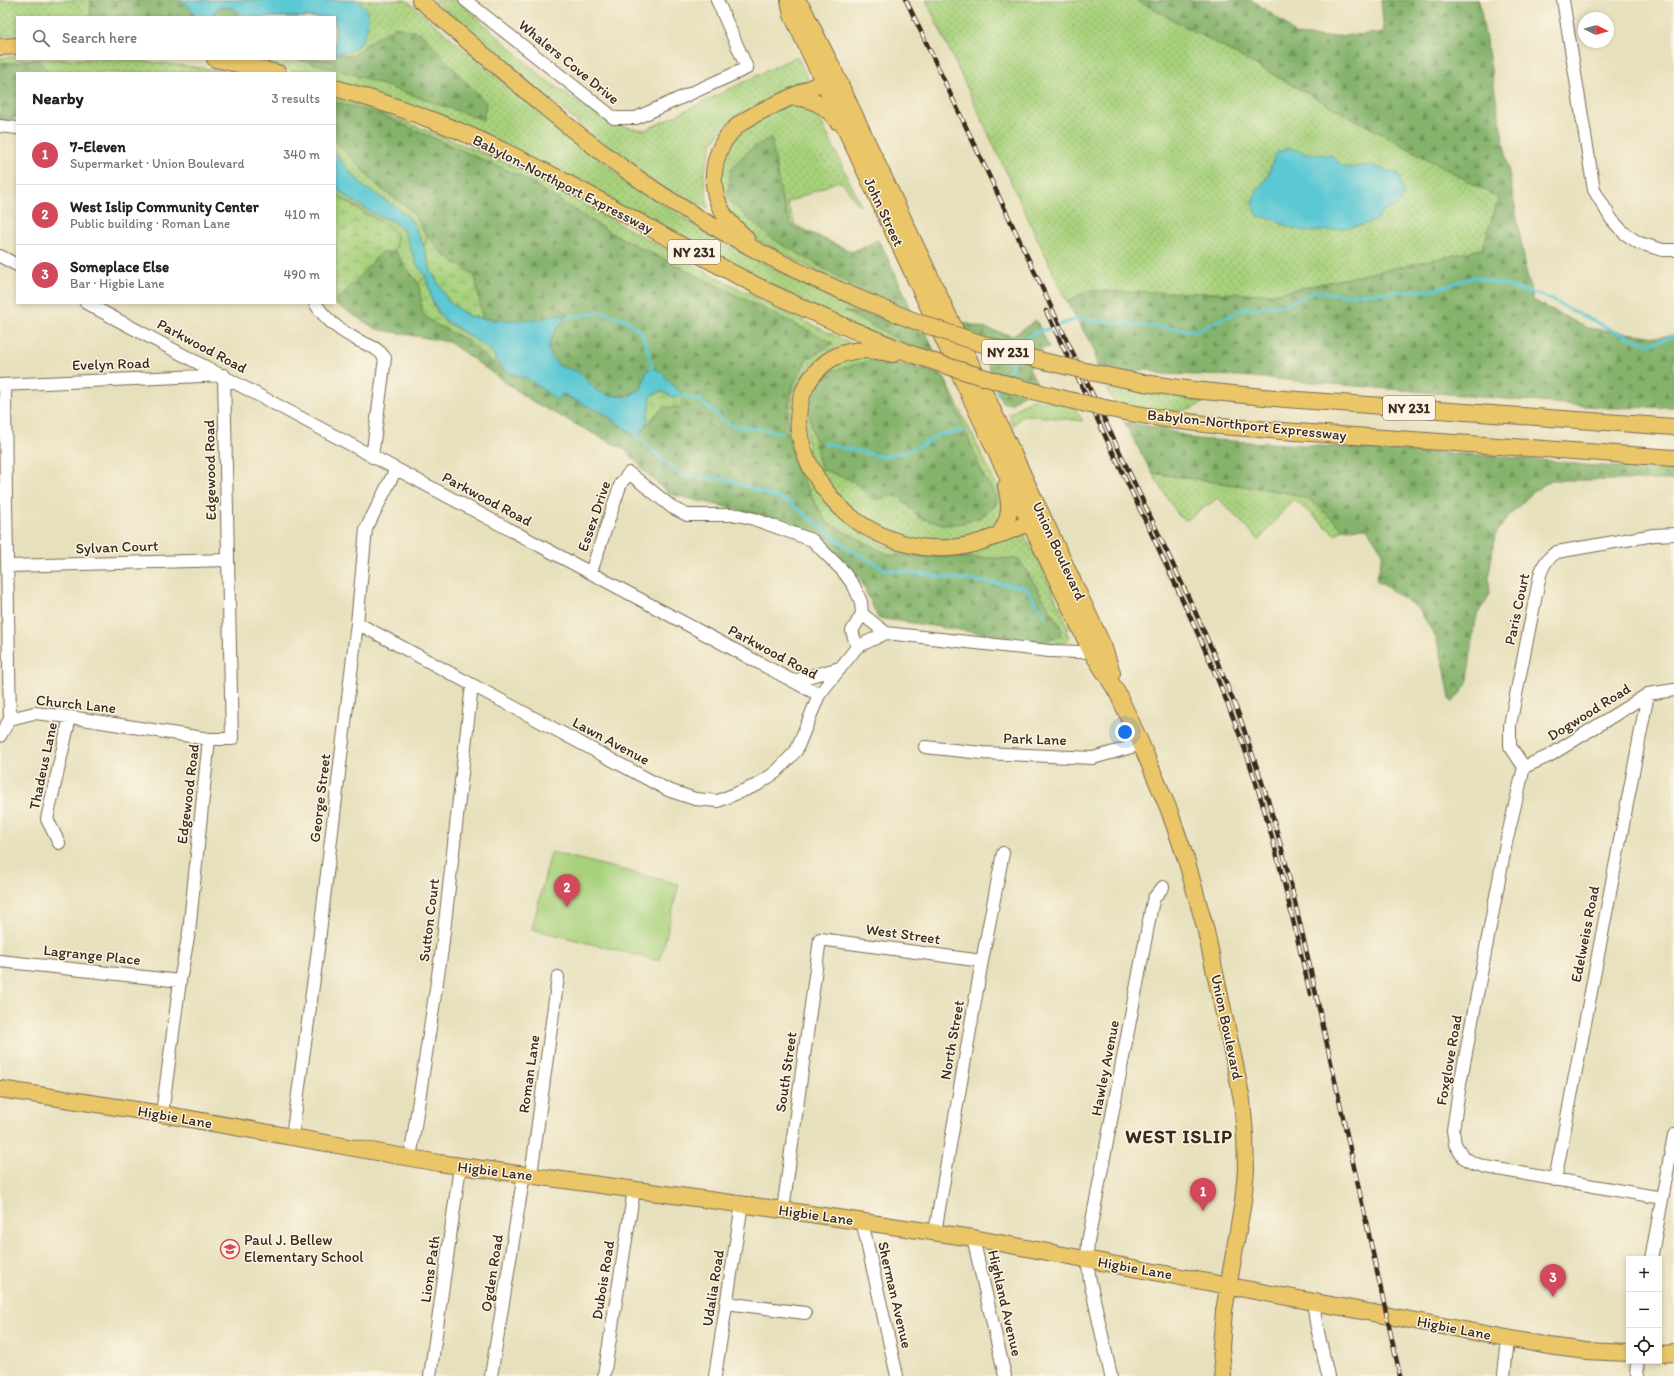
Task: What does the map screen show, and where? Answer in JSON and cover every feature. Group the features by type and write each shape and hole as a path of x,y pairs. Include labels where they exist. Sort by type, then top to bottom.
{"main road":[{"name":"Babylon-Northport Expressway","path":"420,0 561,120 620,166 680,206 761,253 822,283 945,332 1016,354 1106,376 1193,390 1269,398 1674,427"},
{"name":"John Street","path":"789,0 792,15 854,147 988,417"},
{"name":"John Street","path":"796,0 803,9 829,61 988,417"},
{"path":"0,42 16,44"},
{"path":"0,47 16,44"},
{"path":"220,60 274,72"},
{"path":"761,253 736,229 724,214 718,201 714,187 714,166 721,146 735,128 748,118 823,81 826,76 829,61"},
{"name":"Babylon-Northport Expressway","path":"336,88 413,112 485,142 550,174 784,299 839,325 916,358 1010,385 1072,401 1166,418 1221,426 1674,458"},
{"path":"790,97 808,99 825,109 834,118 854,147"},
{"path":"916,358 861,350 839,355 820,367 806,386 800,399 798,426 801,440 811,468 828,494 844,511 860,523 885,537 914,546 941,548 966,546 1036,522 1042,526 1060,553"},
{"name":"Union Boulevard","path":"988,417 997,454 1030,523 1098,650"},
{"name":"Union Boulevard","path":"988,417 1060,553 1098,650 1142,744 1169,810 1196,894 1220,994 1242,1100 1246,1148 1243,1202 1228,1285 1222,1332 1222,1376"},
{"path":"997,454 1006,485 1010,506 1006,524 998,536"},
{"name":"Higbie Lane","path":"0,1089 162,1114 460,1167 742,1204 973,1238 1508,1338 1577,1350 1626,1353"},
{"path":"1662,1353 1674,1352"}],"street":[{"name":"Whalers Cove Drive","path":"465,0 614,118 636,118 747,68 717,0"},
{"path":"1563,0 1594,190 1612,220 1624,233 1639,243 1663,250 1674,250"},
{"path":"0,126 16,128"},
{"path":"0,256 16,264"},
{"name":"Parkwood Road","path":"88,304 224,375 372,457 591,572 819,695 857,647 886,633"},
{"path":"316,304 323,316 338,329 379,350 385,358 372,457"},
{"name":"Evelyn Road","path":"3,385 224,375"},
{"name":"Edgewood Road","path":"162,1114 180,981 189,932 209,739 232,739 224,375"},
{"path":"0,736 10,719 8,566 3,503 3,385"},
{"name":"George Street","path":"292,1137 317,957 357,623 366,529 396,469"},
{"name":"Essex Drive","path":"591,572 621,483 629,473 673,508 687,515 739,515 812,540 842,570 854,586 861,602 862,614"},
{"name":"Paris Court","path":"1524,768 1510,746 1510,725 1540,575 1544,564 1557,552 1674,534"},
{"name":"Sylvan Court","path":"8,566 228,560"},
{"path":"857,647 852,631 862,614 886,633 1072,652 1098,650"},
{"name":"Lawn Avenue","path":"357,623 668,790 695,799 718,801 757,786 776,772 796,751 819,695"},
{"path":"793,681 840,668"},
{"name":"Sutton Court","path":"410,1159 442,949 472,685"},
{"name":"Dogwood Road","path":"1524,768 1550,756 1648,694 1674,690"},
{"name":"Edelweiss Road","path":"1555,1180 1648,694"},
{"name":"Church Lane","path":"10,719 34,713 70,717 209,739"},
{"name":"Thadeus Lane","path":"58,843 47,819 70,717"},
{"name":"Park Lane","path":"925,747 982,753 1093,758 1142,744"},
{"name":"Foxglove Road","path":"1524,768 1505,850 1460,1084 1453,1130 1455,1144 1463,1157 1486,1166 1555,1180 1662,1198"},
{"name":"North Street","path":"935,1232 982,961 1003,853"},
{"name":"Hawley Avenue","path":"1111,1376 1090,1282 1087,1259 1088,1242 1152,905 1154,898 1163,887"},
{"name":"West Street","path":"820,939 982,961"},
{"name":"South Street","path":"783,1210 820,939"},
{"name":"Lagrange Place","path":"0,961 180,981"},
{"name":"Roman Lane","path":"528,1175 558,978"},
{"path":"1652,1256 1674,1135"},
{"name":"Lions Path","path":"430,1376 460,1167"},
{"name":"Ogden Road","path":"493,1376 528,1175"},
{"name":"Dubois Road","path":"604,1376 634,1190"},
{"name":"Udalia Road","path":"715,1376 742,1204"},
{"name":"Sherman Avenue","path":"862,1221 897,1376"},
{"name":"Highland Avenue","path":"973,1238 1005,1376"},
{"path":"1313,1301 1316,1323 1328,1376"},
{"path":"726,1303 805,1313"},
{"path":"1504,1376 1508,1338"},
{"path":"1636,1376 1637,1364"}],"green space":[{"path":"0,0 406,0 523,99 604,163 645,193 688,221 753,258 819,289 909,326 875,316 845,311 915,348 860,330 624,210 336,82 336,72 298,72 252,60 336,60 336,16 16,16 16,35 0,36"},
{"path":"91,0 179,0 189,6 195,16 90,16"},
{"path":"433,0 458,0 543,78 593,113 622,126 644,130 797,56 809,81 730,121 713,142 704,174 708,208 664,190 593,136"},
{"path":"926,0 1137,0 1499,198 1482,249 1274,294 1088,291 1067,302"},
{"path":"1137,0 1252,0 1283,22 1296,35 1323,37 1384,33 1381,0 1479,0 1526,270 1533,300 1587,328 1657,337 1674,335 1674,407 1610,408 1241,376 1162,374 1145,369 1130,374 1097,367 1095,351 1067,302 1088,291 1274,294 1482,249 1499,198"},
{"path":"219,7 232,8 246,16 212,16"},
{"path":"395,27 421,33 486,103 483,120 349,73 300,60 336,60 336,53 352,56 371,41"},
{"path":"16,56 16,60 29,60 17,63 0,63 0,58"},
{"path":"29,60 38,60 46,68 48,72 16,72 16,118 0,121 0,63 17,63"},
{"path":"38,60 135,60 226,72 74,72 46,70"},
{"path":"336,98 378,111 510,164 703,270 781,310 853,344 832,350 807,368 794,391 790,423 795,446 853,526 883,545 918,552 1017,532 1021,536 1024,535 1039,562 1069,628 1066,630 1069,638 1067,642 1051,644 1041,642 1060,636 1019,559 889,555 826,522 793,463 787,417 792,387 806,360 832,344 611,233 522,177 381,115 336,102"},
{"path":"336,102 381,115 522,177 611,233 833,343 806,360 792,387 787,417 793,463 826,522 889,555 1019,559 1062,629 1060,636 1041,642 878,618 861,580 839,555 773,518 670,494 649,476 627,451 533,402 449,342 376,329 336,304 336,301 381,252 395,252 419,284 423,314 435,324 467,340 486,358 516,376 527,377 557,399 561,394 603,413 637,437 663,407 680,407 683,396 657,369 647,370 641,389 629,394 617,396 608,395 597,391 572,372 557,365 548,351 549,342 551,337 567,317 555,316 527,321 482,318 475,276 440,251 427,236 411,210 377,185 336,141"},
{"path":"803,103 815,108 861,206 858,205 844,184 838,181 787,203 795,225 852,252 878,240 914,315 821,274 749,235 736,226 716,182 720,159 740,130 786,105"},
{"path":"771,137 782,201 792,226 852,252 881,244 914,315 863,291 771,238 727,199 731,168 748,151"},
{"path":"336,141 377,185 411,210 427,236 424,247 412,221 364,187 344,165 336,153"},
{"path":"336,186 340,192 350,199 378,216 391,220 404,231 417,265 426,276 419,284 395,252 397,236 389,226 336,195"},
{"path":"336,195 368,215 388,225 397,236 395,252 381,252 336,300"},
{"path":"427,236 440,251 475,276 482,318 468,316 449,302 431,271 424,247"},
{"path":"426,276 432,299 437,311 443,319 485,346 507,372 486,358 467,340 435,324 423,314 419,284"},
{"path":"844,311 885,320 926,333 936,355 915,348"},
{"path":"1036,320 1049,347 1042,348 1029,369 1037,383 1011,404 1002,402 986,359 961,322 1013,336"},
{"path":"861,356 888,358 943,375 997,486 1004,505 1002,522 992,533 969,542 897,538 849,513 808,453 804,399 812,382 842,360"},
{"path":"875,359 943,375 984,477 996,495 996,505 981,517 963,523 946,525 920,518 899,496 890,496 873,500 853,481 821,469 808,410 813,392 829,372"},
{"path":"1103,382 1204,402 1185,410 1173,411 1125,405 1115,403"},
{"path":"662,391 674,398 684,396 680,407 663,407 646,425 651,395"},
{"path":"1032,399 1073,406 1083,421 1026,415 1020,418 1013,426 1009,414"},
{"path":"1124,422 1164,429 1195,439 1482,455 1582,465 1674,470 1674,480 1551,480 1533,492 1508,517 1495,535 1489,575 1490,594 1480,610 1474,625 1468,680 1466,686 1452,703 1436,638 1418,608 1376,580 1383,553 1367,528 1343,529 1311,500 1285,492 1152,473"},
{"path":"1152,473 1285,492 1311,500 1343,529 1336,535 1293,499 1259,540 1218,498 1186,520 1179,516"},
{"path":"551,852 679,884 660,961 532,929"}],"water":[{"path":"179,0 357,0 366,9 368,23 361,42 356,47 348,52 336,53 336,16 246,16 232,8 219,7 212,16 195,16 189,6"},
{"path":"1288,148 1298,150 1306,154 1331,155 1342,165 1351,168 1374,165 1398,174 1404,193 1402,200 1395,206 1383,211 1375,221 1333,230 1309,232 1288,227 1273,219 1258,216 1252,202 1257,191 1268,176 1275,154"},
{"path":"336,153 344,165 364,187 396,207 412,221 424,247 431,271 449,302 468,316 493,320 539,320 556,314 568,317 557,327 549,344 548,350 559,366 577,371 597,391 609,395 627,397 641,389 647,370 657,369 684,396 674,398 662,391 652,395 646,425 637,437 603,413 562,394 557,400 527,378 507,372 498,363 493,353 485,346 442,318 432,300 426,276 417,265 404,231 391,220 378,216 340,192 336,186"}],"waterway":[{"path":"1020,351 1029,335 1077,319 1196,331 1243,309 1284,305 1316,291 1342,295 1433,290 1474,277 1543,296 1616,332 1650,344 1674,336"},
{"path":"564,318 603,312 626,320 642,333 651,362 652,372"},
{"path":"1005,379 1016,359"},
{"path":"997,393 1000,387"},
{"path":"681,395 701,401 729,425 782,433"},
{"path":"824,443 883,457 911,450 928,442 938,435 964,431"},
{"path":"636,433 637,437 680,475 728,480 789,502 849,549 887,570 1025,587 1045,616"}],"railway":[{"path":"906,0 1193,607 1239,715 1268,800 1286,864 1400,1376"},
{"path":"1046,311 1209,658 1232,715 1243,744 1272,837 1310,994"}],"place":[{"name":"West Islip Community Center","path":"567,907"},
{"name":"7-Eleven","path":"1203,1211"},
{"name":"Paul J. Bellew Elementary School","path":"230,1249"},
{"name":"Someplace Else","path":"1553,1297"}],"district":[{"name":"WEST ISLIP","path":"1179,1136"}]}
